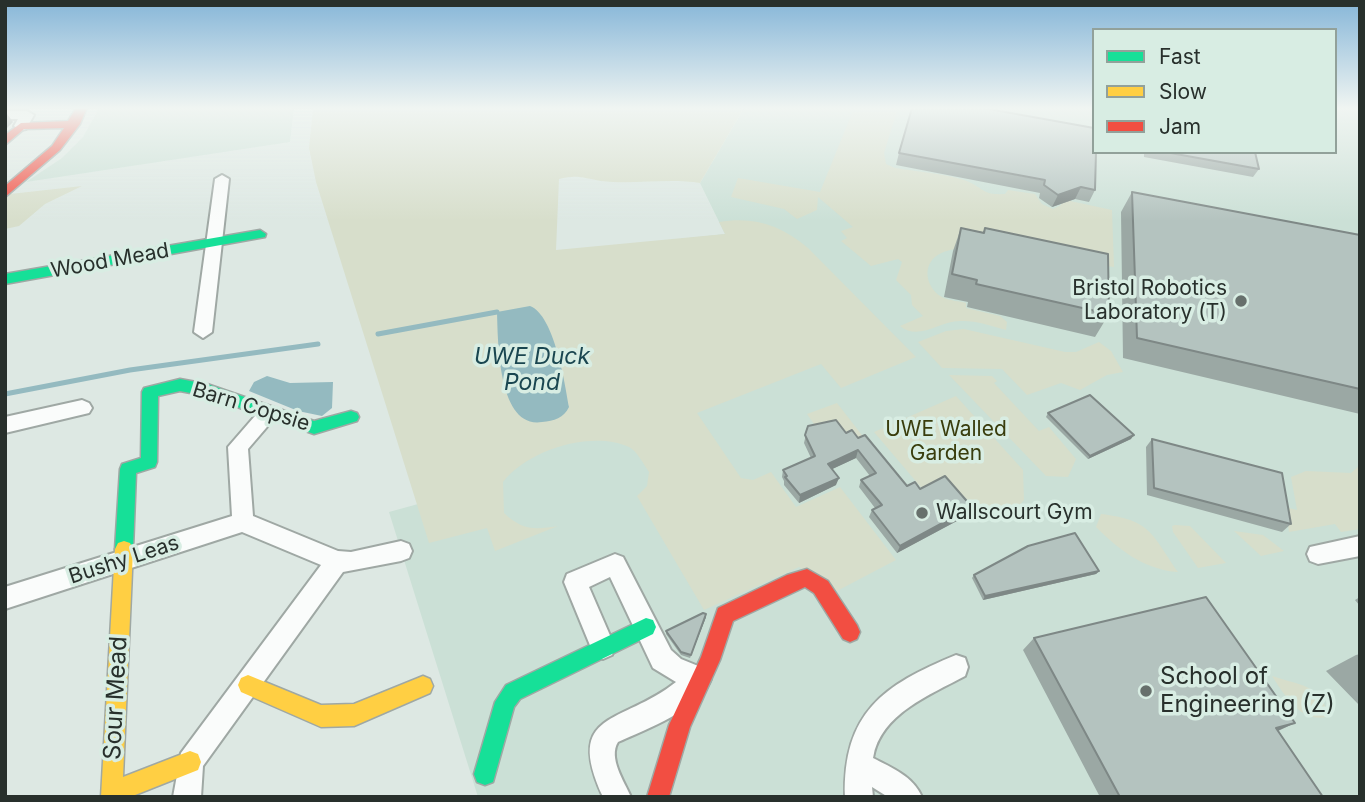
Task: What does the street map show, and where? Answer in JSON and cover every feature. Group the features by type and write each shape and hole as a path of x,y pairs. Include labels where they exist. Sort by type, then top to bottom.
{"street":[{"path":"5,193 58,145"},
{"path":"203,332 222,179"},
{"name":"Wood Mead","path":"5,279 260,234"},
{"name":"Barn Copsie","path":"124,560 128,469 149,462 150,392 180,385 207,390 268,414 314,428 351,417"},
{"path":"5,425 82,408"},
{"path":"268,414 238,447 243,522 337,561 351,562 401,551"},
{"name":"Bushy Leas","path":"5,598 243,522"},
{"path":"1318,554 1360,546"},
{"name":"Sour Mead","path":"124,560 111,793 190,762"},
{"path":"187,797 190,762 337,561"},
{"path":"603,647 575,582 615,564 667,664 699,679"},
{"path":"658,797 680,725 710,660 725,615 801,578 817,583 850,632"},
{"path":"485,774 508,696 646,627"},
{"path":"859,797 859,765 868,728 877,716 892,704 956,667"},
{"path":"617,797 601,757 603,739 609,733 673,702 699,679"},
{"path":"247,685 321,716 354,715 423,686"},
{"path":"859,765 895,785 908,797"}],"shaded area":[{"path":"75,145 267,145 26,182 62,158"},
{"path":"722,145 1092,145 1092,154 1337,154 1337,145 1360,145 1360,797 478,797 389,512 429,501 652,242 725,234 700,183"}],"green space":[{"path":"309,145 722,145 700,183 613,182 576,177 559,179 556,250 725,234 719,222 732,220 744,220 777,228 808,248 916,357 841,388 821,364 697,413 741,478 753,480 771,472 796,507 840,487 896,560 835,592 799,567 704,610 637,496 647,486 649,472 629,447 614,442 597,441 579,442 544,452 514,471 503,482 504,513 511,519 529,527 558,526 495,551 487,528 429,543 316,182"},
{"path":"839,145 886,145 884,153 886,164 895,168 965,180 993,194 1005,194 1008,190 1035,194 1042,204 1053,209 1061,205 1061,199 1112,210 1114,267 962,248 941,253 931,262 927,273 930,285 938,295 966,303 966,308 1000,316 1007,322 1006,330 979,323 955,321 915,332 900,326 923,316 912,305 911,295 896,280 902,262 898,259 871,266 841,241 847,238 841,231 853,227 818,197 817,210 797,219 784,209 731,197 738,178 820,192"},
{"path":"82,186 45,204 19,226 5,229 5,199 10,194"},
{"path":"964,329 1065,352 1076,352 1099,342 1111,351 1123,372 1107,375 1080,390 1061,383 1027,395 1002,369 942,368 918,342 946,331"},
{"path":"949,375 992,376 997,381 994,383 1039,431 1049,427 1076,459 1068,477 1046,476"},
{"name":"UWE Walled Garden","path":"956,396 1023,470 1024,500 1004,514 994,514 974,505 948,481 925,492 874,432"},
{"path":"837,403 865,439 844,438 831,421 816,427 807,414"},
{"path":"1360,465 1360,529 1341,532 1335,524 1289,532 1285,507 1297,510 1291,477 1306,471 1351,473"},
{"path":"1101,514 1130,520 1148,531 1178,572 1154,567 1123,551 1096,527"},
{"path":"1172,526 1190,526 1226,563 1198,568 1173,532"},
{"path":"1234,531 1263,535 1284,551 1261,556"},
{"path":"1272,676 1316,692 1325,706 1327,717 1309,716 1294,706"}],"water":[{"name":"UWE Duck Pond","path":"530,306 546,322 552,336 569,407 561,416 546,422 527,421 517,412 503,381 500,362 497,312"},
{"path":"267,376 290,383 333,382 332,408 322,416 298,411 249,391 254,382"}],"building":[{"path":"901,145 1092,145 1092,154 1096,154 1095,190 1081,187 1058,195 1044,185 1045,180 899,153"},
{"path":"1176,154 1255,154 1259,169"},
{"name":"Bristol Robotics Laboratory (T)","path":"1132,192 1360,235 1360,389 1137,338"},
{"path":"961,228 984,233 985,228 1108,254 1109,314 976,284 977,280 952,274"},
{"path":"1090,395 1134,435 1090,456 1048,413"},
{"path":"836,420 846,433 852,430 858,438 865,435 907,486 915,482 920,489 945,476 972,507 900,546 872,510 882,505 861,480 876,473 858,450 828,464 839,478 800,495 785,477 787,476 783,470 815,456 805,435 808,426"},
{"path":"1152,439 1282,473 1291,524 1154,488"},
{"path":"1075,533 1099,571 985,596 974,575 1028,546"},
{"name":"School of Engineering (Z)","path":"1206,597 1295,723 1276,728 1323,797 1120,797 1034,638"},
{"path":"706,614 691,655 681,652 666,631"}],"waterway":[{"path":"378,334 497,312"},
{"path":"5,394 130,370 318,344"}],"traffic: fast":[{"path":"5,279 260,234"},
{"path":"124,549 128,469 149,462 150,392 180,385 207,390 314,428 351,417"},
{"path":"485,774 505,702 513,692 646,627"}],"traffic: slow":[{"path":"124,549 111,793 190,762"},
{"path":"248,685 321,716 354,715 423,686"}],"traffic: jam":[{"path":"5,193 58,145"},
{"path":"658,797 680,725 710,660 725,615 794,581 807,578 821,587 850,632"}],"place":[{"name":"Bristol Robotics Laboratory (T)","path":"1241,301"},
{"name":"Wallscourt Gym","path":"922,513"},
{"name":"School of Engineering (Z)","path":"1146,691"}]}
